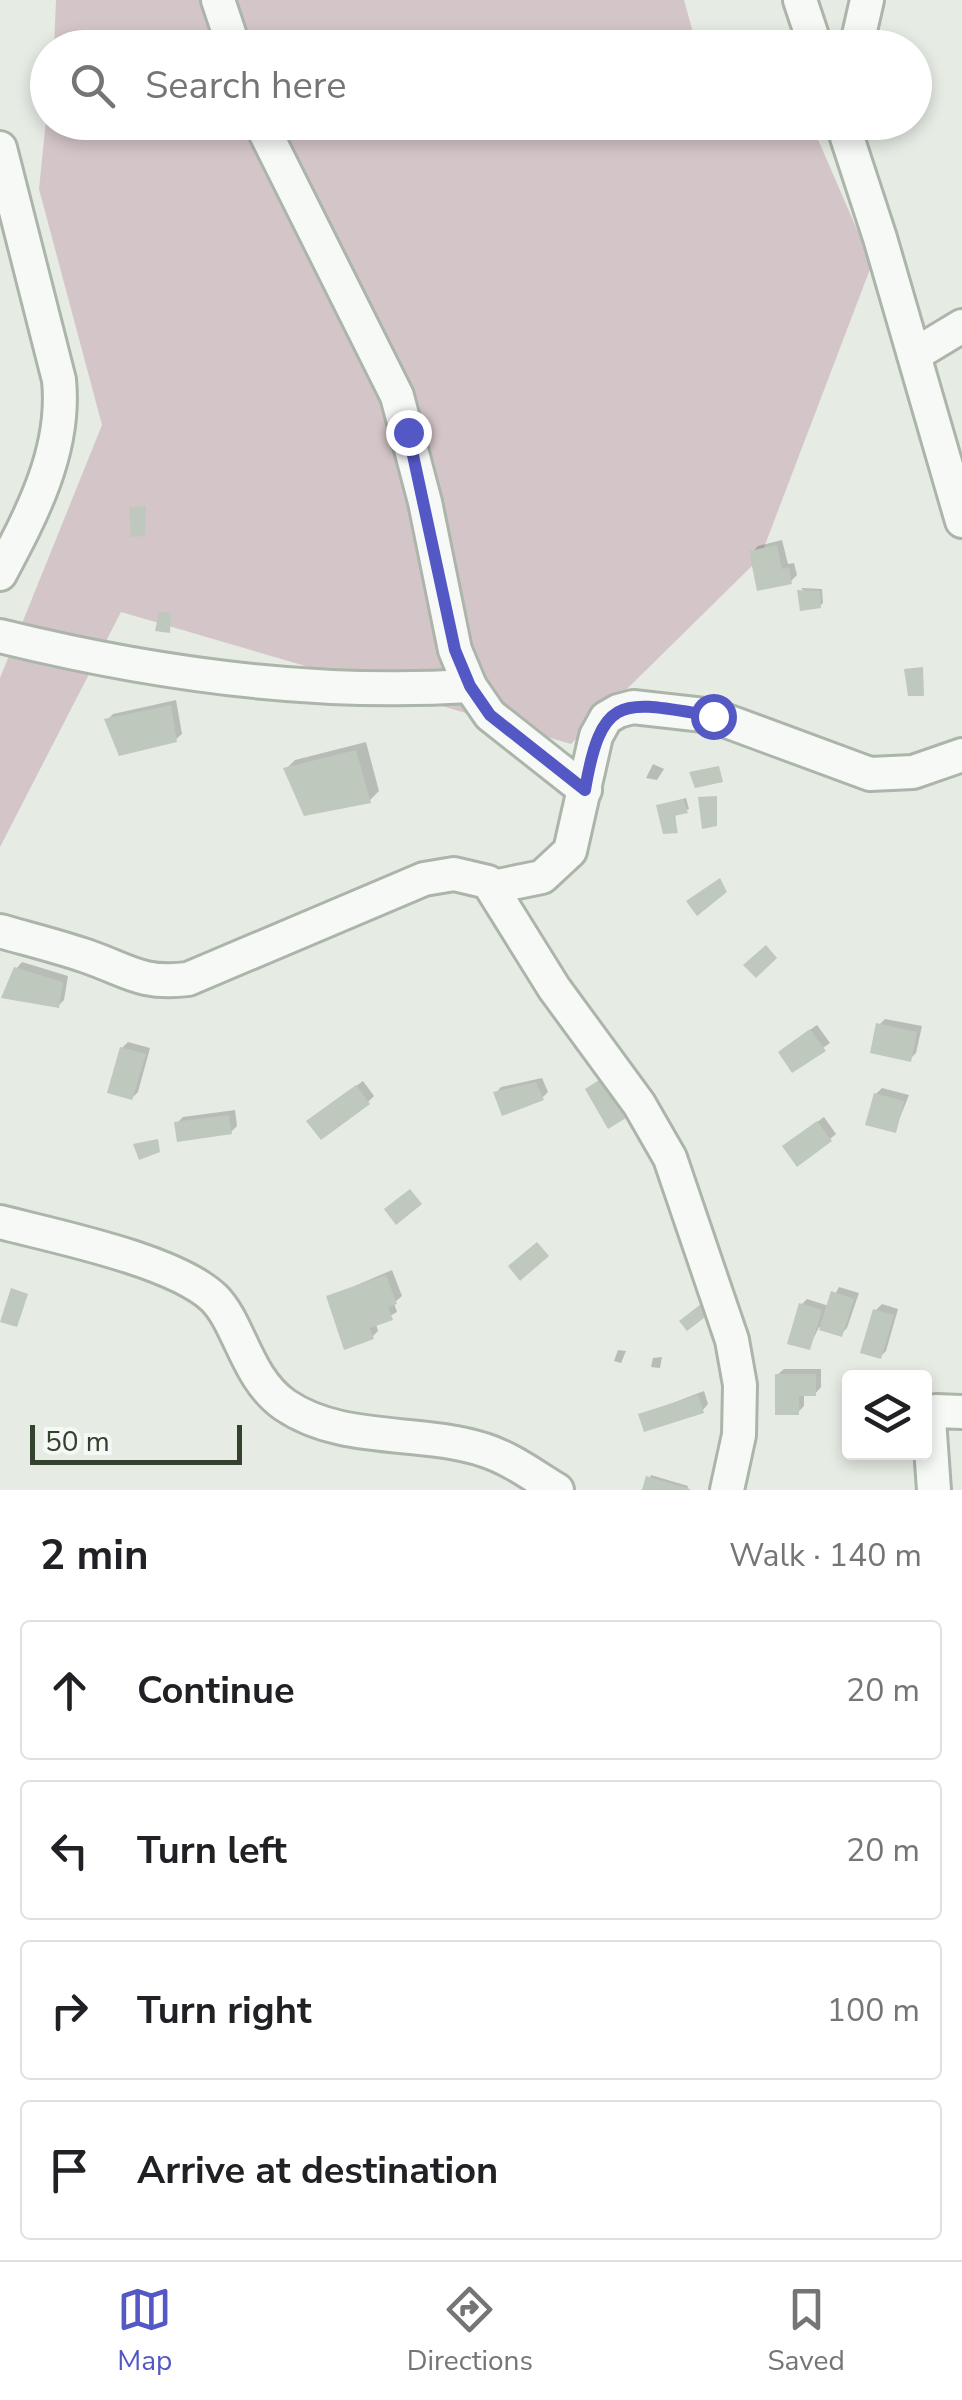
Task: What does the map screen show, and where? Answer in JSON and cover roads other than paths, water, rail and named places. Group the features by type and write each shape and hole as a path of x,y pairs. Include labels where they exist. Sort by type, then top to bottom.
{"street":[{"path":"218,0 228,30"},
{"path":"800,0 810,30"},
{"path":"860,30 867,0"},
{"path":"269,140 397,396 426,502 455,650 470,686 490,715 585,790"},
{"path":"848,140 962,521"},
{"path":"0,148 59,380 62,416 53,458 0,574"},
{"path":"914,356 962,326"},
{"path":"0,636 233,680 396,691 470,686"},
{"path":"492,887 530,882 559,865 576,835 596,736 606,718 633,706 713,716 870,774 913,772 962,755"},
{"path":"0,931 88,956 138,980 160,983 188,979 424,878 472,876 492,887 554,988 640,1104 670,1158 735,1355 740,1385 739,1435 728,1490"},
{"path":"0,1222 90,1245 174,1275 214,1299 258,1377 284,1404 324,1423 484,1450 557,1490"},
{"path":"931,1488 929,1419 936,1411 962,1412"}]}
